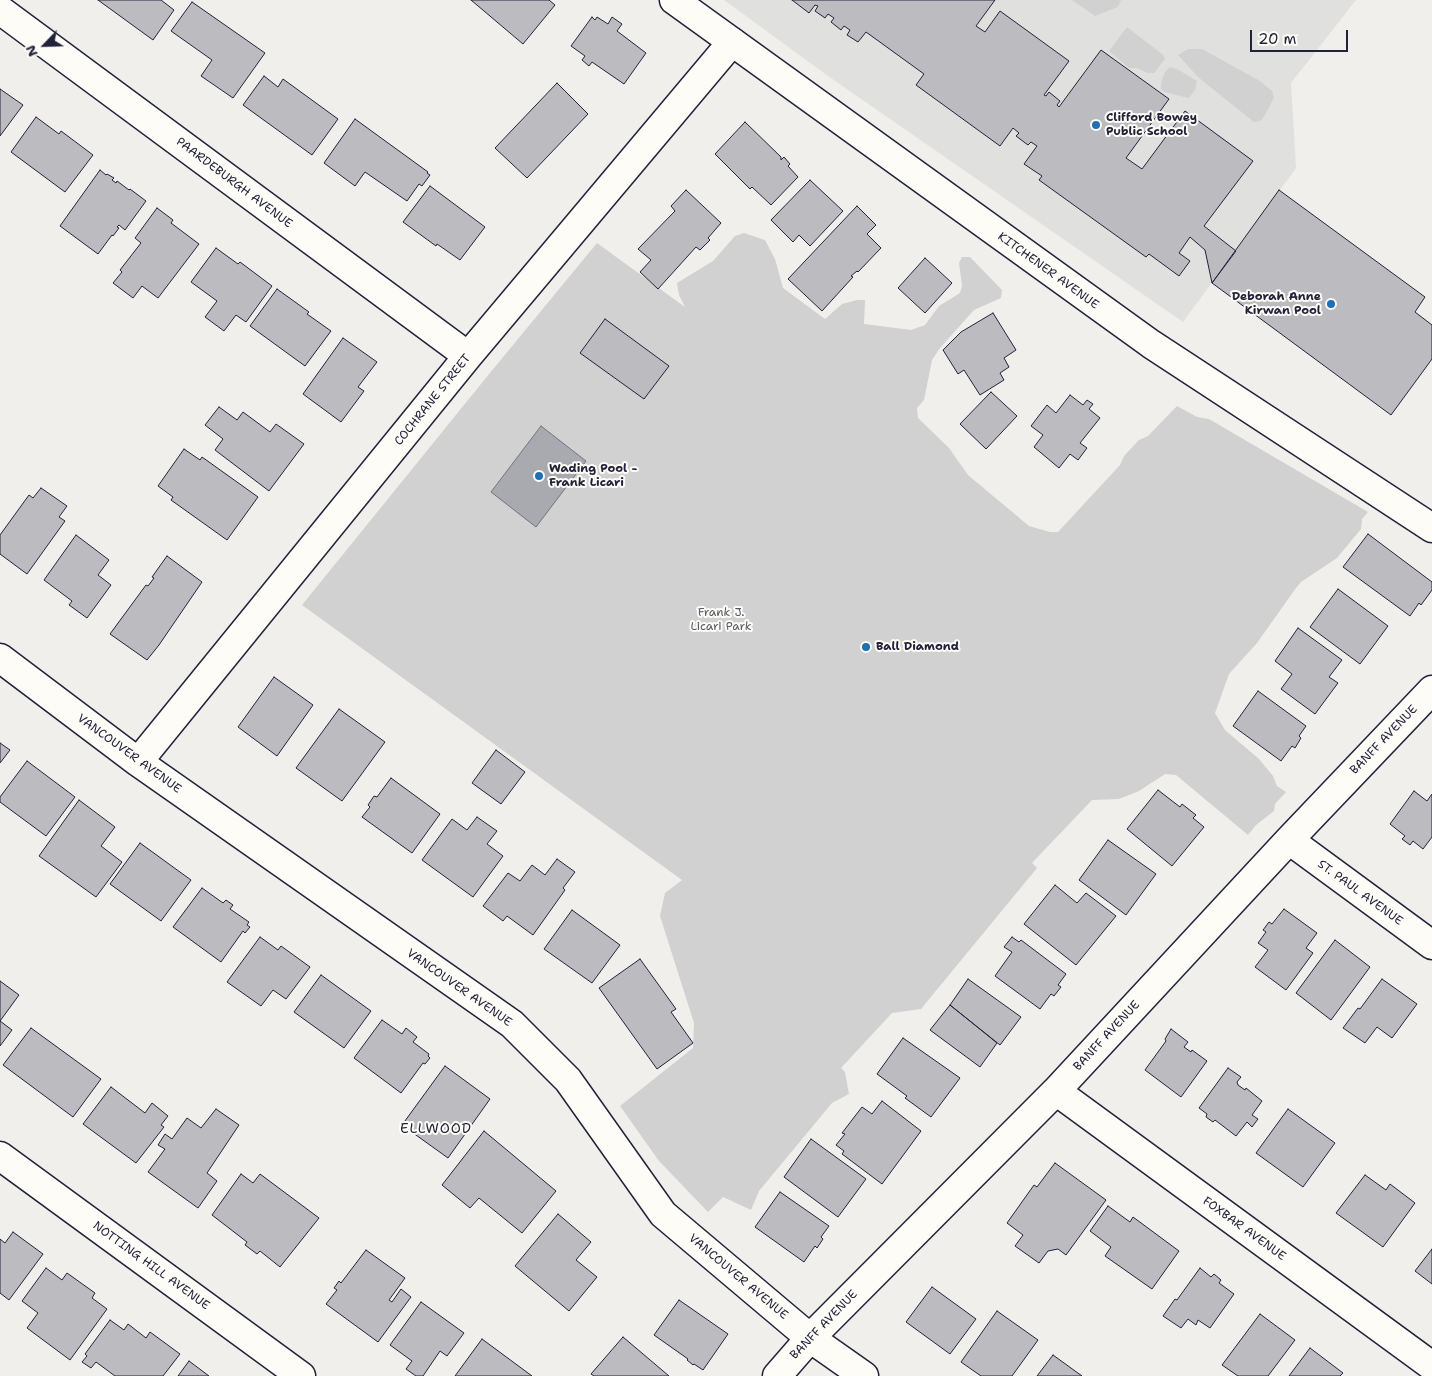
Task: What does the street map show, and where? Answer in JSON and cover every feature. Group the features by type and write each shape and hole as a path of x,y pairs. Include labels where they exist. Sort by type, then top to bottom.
{"street":[{"name":"KITCHENER AVENUE","path":"674,0 1151,344 1432,528"},
{"name":"PAARDEBURGH AVENUE","path":"0,10 468,356"},
{"name":"COCHRANE STREET","path":"138,762 468,356 732,42"},
{"name":"VANCOUVER AVENUE","path":"0,658 138,762 512,1024 568,1080 663,1214 810,1338 864,1376"},
{"name":"BANFF AVENUE","path":"777,1376 810,1338 1056,1091 1288,840 1432,690"},
{"name":"ST. PAUL AVENUE","path":"1288,840 1432,945"},
{"name":"FOXBAR AVENUE","path":"1056,1091 1432,1366"},
{"name":"NOTTING HILL AVENUE","path":"0,1156 301,1376"}],"shaded area":[{"name":"Clifford Bowey Public School","path":"724,0 1356,0 1291,83 1296,168 1183,322 828,76"},
{"name":"Wading Pool - Frank Licari","path":"541,426 586,461 536,527 491,492"}],"green space":[{"path":"1072,0 1121,0 1118,7 1095,16"},
{"path":"1127,27 1163,55 1165,59 1154,73 1147,73 1137,68 1129,68 1109,51"},
{"path":"1188,49 1202,49 1260,81 1272,91 1274,98 1262,120 1254,122 1198,77 1178,55"},
{"path":"1170,67 1197,81 1195,90 1189,98 1164,92 1161,89 1165,72"},
{"name":"Frank J. Licari Park","path":"744,233 765,240 775,259 783,288 825,319 842,304 865,300 864,324 911,330 925,325 939,306 960,293 962,286 959,263 962,257 970,257 1002,290 1001,298 974,310 940,348 932,360 924,400 917,408 918,418 949,448 968,475 1029,526 1050,532 1058,532 1120,465 1124,456 1139,440 1148,436 1177,406 1197,417 1209,419 1368,512 1362,519 1361,529 1337,558 1301,582 1257,643 1229,674 1215,713 1225,730 1259,759 1273,776 1277,786 1286,792 1275,804 1274,811 1256,825 1248,835 1176,775 1165,774 1139,791 1119,799 1092,800 1032,863 1037,868 921,1009 892,1013 841,1068 845,1072 849,1094 832,1103 759,1191 751,1210 723,1197 708,1212 659,1161 620,1106 693,1048 694,1023 660,916 665,893 682,880 302,605 597,243 685,307 679,295 677,283 713,261 735,236"}],"building":[{"path":"98,0 161,0 174,10 153,40"},
{"path":"471,0 549,0 555,5 523,44"},
{"path":"792,0 995,0 976,26 985,32 1000,11 1069,61 1044,95 1046,96 1049,92 1060,101 1057,105 1059,107 1101,50 1169,99 1126,158 1142,169 1185,111 1253,161 1204,226 1236,251 1212,283 1205,250 1190,237 1179,253 1190,261 1179,276 1149,254 1146,257 1039,180 1042,176 1024,164 1037,146 1031,142 1028,145 1016,136 1019,133 1013,128 1000,146 916,85 924,74 866,32 858,42 847,35 850,30 844,26 841,30 831,22 834,18 828,14 825,18 815,11 818,6 815,5 809,13"},
{"path":"192,2 265,53 233,98 201,76 212,60 171,31"},
{"path":"592,17 595,20 597,17 608,24 612,17 622,24 617,31 646,53 624,84 592,62 589,66 582,60 585,56 571,46"},
{"path":"264,76 278,87 283,79 338,119 312,155 243,105"},
{"path":"557,83 588,114 527,178 495,148"},
{"path":"0,89 23,105 0,136"},
{"path":"36,117 59,134 61,131 93,155 65,192 11,152"},
{"path":"355,119 430,175 422,186 419,184 407,201 365,172 355,186 324,163"},
{"path":"745,122 781,157 781,160 784,157 790,164 788,166 798,177 771,205 752,187 750,189 715,154"},
{"path":"100,170 114,178 112,180 116,183 117,181 146,201 125,230 119,225 117,227 119,228 98,254 60,226"},
{"path":"810,180 843,211 810,246 799,235 793,242 771,220"},
{"path":"430,186 485,227 460,260 437,244 436,246 403,222"},
{"path":"686,190 721,223 708,238 710,240 700,250 696,247 658,289 640,272 651,260 638,249 675,211 671,206"},
{"name":"Deborah Anne Kirwan Pool","path":"1279,190 1425,297 1415,312 1432,325 1432,359 1391,415 1212,283"},
{"path":"857,206 876,225 867,234 881,248 858,272 851,276 853,277 822,311 788,279"},
{"path":"157,208 173,220 171,223 199,244 158,298 142,286 133,298 113,283 122,272 120,270 141,243 135,238"},
{"path":"216,248 238,264 240,262 272,286 246,322 236,315 224,331 205,317 217,301 191,282"},
{"path":"925,258 952,283 925,313 898,288"},
{"path":"277,289 331,331 305,366 250,326"},
{"path":"993,313 1016,350 1004,358 1009,367 1000,373 1004,380 980,395 964,370 958,374 943,350 961,332"},
{"path":"605,319 669,366 644,399 580,353"},
{"path":"343,338 377,362 358,387 364,391 341,422 303,394"},
{"path":"991,392 1017,416 986,449 960,424"},
{"path":"1070,395 1083,405 1087,400 1093,404 1089,409 1100,418 1080,443 1087,448 1078,460 1070,454 1059,468 1034,447 1043,435 1031,426 1047,405 1056,413"},
{"path":"219,407 237,420 243,412 270,432 276,424 304,444 269,491 215,450 223,439 205,425"},
{"path":"184,449 200,460 202,457 258,497 227,540 171,500 173,497 158,486"},
{"path":"41,488 67,506 59,517 65,521 27,574 0,554 0,535 29,495 33,498"},
{"path":"1368,534 1432,582 1432,590 1421,605 1419,603 1410,616 1343,567"},
{"path":"76,535 109,560 98,575 111,585 87,618 69,605 72,601 44,580"},
{"path":"167,556 202,582 147,660 110,634 146,585 148,586 154,578 152,577"},
{"path":"1338,589 1388,626 1360,664 1310,627"},
{"path":"1298,628 1342,660 1329,677 1338,683 1315,714 1281,689 1292,674 1275,661"},
{"path":"274,677 313,705 277,756 238,727"},
{"path":"1258,691 1306,726 1299,736 1301,738 1295,748 1292,746 1281,761 1233,726"},
{"path":"339,709 385,742 342,801 296,768"},
{"path":"0,743 10,750 0,763"},
{"path":"496,750 525,772 501,804 472,783"},
{"path":"27,761 75,797 46,836 0,802 0,797"},
{"path":"391,778 440,814 412,853 362,817 370,807 368,805 374,796 377,797"},
{"path":"1158,790 1180,807 1182,804 1196,815 1193,818 1204,827 1172,866 1127,829"},
{"path":"1414,791 1427,801 1432,794 1432,837 1423,849 1413,841 1410,845 1402,839 1405,836 1390,824"},
{"path":"79,800 115,827 101,846 122,862 96,897 39,856"},
{"path":"477,817 497,831 487,844 503,856 473,897 422,860 452,819 467,830"},
{"path":"1108,840 1156,874 1126,915 1079,880"},
{"path":"140,843 191,880 161,921 110,884"},
{"path":"557,859 575,872 563,888 565,890 533,935 507,916 503,921 483,906 508,873 520,881 532,865 545,875"},
{"path":"1055,885 1077,903 1086,893 1116,916 1076,965 1024,924"},
{"path":"202,888 223,903 226,900 233,905 230,909 249,922 247,925 250,927 245,933 243,931 221,962 173,927"},
{"path":"1284,909 1317,933 1306,948 1313,953 1286,990 1255,967 1268,950 1258,943 1266,932 1263,930 1269,922 1272,924"},
{"path":"572,910 620,945 592,983 544,949"},
{"path":"260,937 278,950 281,946 310,967 286,999 273,990 261,1006 227,982"},
{"path":"1012,937 1019,942 1021,940 1066,974 1058,985 1061,987 1054,996 1051,994 1040,1009 995,976 1012,952 1004,947"},
{"path":"1335,940 1370,967 1331,1020 1296,993"},
{"path":"640,959 676,1009 671,1012 693,1043 657,1069 599,988"},
{"path":"321,975 371,1011 344,1048 294,1012"},
{"path":"968,979 1021,1017 1000,1045 950,1005"},
{"path":"1382,979 1417,1004 1392,1038 1377,1027 1365,1043 1343,1028"},
{"path":"0,981 19,995 0,1021"},
{"path":"950,1005 997,1043 980,1067 930,1030"},
{"path":"382,1020 402,1034 406,1028 417,1037 413,1042 429,1054 430,1058 425,1064 423,1063 401,1093 354,1058"},
{"path":"0,1021 12,1030 0,1046"},
{"path":"31,1028 101,1079 73,1117 3,1065"},
{"path":"1171,1029 1188,1042 1184,1047 1191,1052 1192,1050 1207,1061 1181,1097 1145,1070 1166,1041 1165,1039"},
{"path":"903,1038 960,1078 931,1117 877,1074"},
{"path":"445,1066 490,1099 448,1158 402,1125"},
{"path":"1228,1068 1241,1077 1237,1082 1238,1085 1245,1090 1246,1088 1262,1101 1252,1115 1258,1119 1252,1127 1247,1122 1236,1136 1215,1120 1213,1122 1206,1117 1207,1114 1199,1108"},
{"path":"111,1087 145,1113 152,1103 168,1116 161,1125 164,1127 136,1163 83,1124"},
{"path":"882,1101 921,1131 882,1184 842,1154 844,1151 836,1145 845,1134 842,1133 862,1107 872,1114"},
{"path":"216,1109 239,1125 207,1173 217,1181 198,1208 148,1172 165,1149 158,1145 165,1134 172,1139 187,1118 201,1128"},
{"path":"1288,1109 1335,1143 1303,1187 1256,1153"},
{"path":"484,1131 556,1191 522,1233 479,1198 470,1208 442,1185"},
{"path":"811,1139 866,1179 838,1217 784,1177"},
{"path":"1055,1163 1106,1200 1066,1255 1058,1249 1048,1251 1039,1263 1015,1246 1023,1235 1007,1223 1034,1185 1037,1187"},
{"path":"241,1174 253,1183 260,1174 319,1218 280,1267 260,1251 257,1254 245,1245 247,1242 212,1215"},
{"path":"1365,1175 1386,1190 1390,1184 1415,1203 1383,1247 1336,1213"},
{"path":"780,1192 829,1226 821,1237 823,1239 817,1248 815,1246 804,1262 755,1227"},
{"path":"1108,1206 1130,1222 1133,1217 1179,1251 1152,1289 1105,1256 1111,1247 1090,1231"},
{"path":"558,1214 591,1242 576,1260 597,1277 569,1311 515,1266"},
{"path":"13,1232 43,1254 9,1300 0,1293 0,1239 5,1243"},
{"path":"1432,1249 1432,1284 1415,1271"},
{"path":"366,1250 405,1278 389,1300 392,1302 401,1289 411,1297 378,1342 326,1304 337,1290 334,1288 339,1281 341,1283"},
{"path":"46,1268 62,1280 67,1273 95,1293 92,1298 107,1309 70,1360 27,1328 38,1313 22,1301"},
{"path":"1200,1268 1211,1277 1214,1274 1221,1280 1219,1283 1234,1294 1210,1328 1198,1320 1196,1325 1188,1319 1181,1328 1163,1316"},
{"path":"932,1287 976,1319 950,1354 906,1322"},
{"path":"679,1300 728,1334 703,1370 693,1365 688,1359 654,1335"},
{"path":"421,1302 464,1333 447,1356 440,1351 423,1376 416,1376 406,1369 412,1361 390,1345"},
{"path":"997,1311 1038,1340 1012,1376 981,1376 961,1362"},
{"path":"1260,1314 1295,1340 1268,1376 1238,1376 1222,1365"},
{"path":"110,1320 124,1330 128,1324 146,1338 150,1332 180,1354 163,1376 115,1376 96,1362 91,1368 82,1362 87,1356 85,1354"},
{"path":"623,1337 669,1376 594,1376 591,1374"},
{"path":"482,1339 532,1376 455,1376"},
{"path":"1310,1348 1343,1373 1340,1376 1289,1376"},
{"path":"1053,1355 1082,1376 1037,1376"},
{"path":"189,1361 209,1376 178,1376"}],"place":[{"name":"Clifford Bowey Public School","path":"1096,125"},
{"name":"Deborah Anne Kirwan Pool","path":"1331,304"},
{"name":"Wading Pool - Frank Licari","path":"539,476"},
{"name":"Ball Diamond","path":"866,647"}],"district":[{"name":"ELLWOOD","path":"436,1129"}]}
